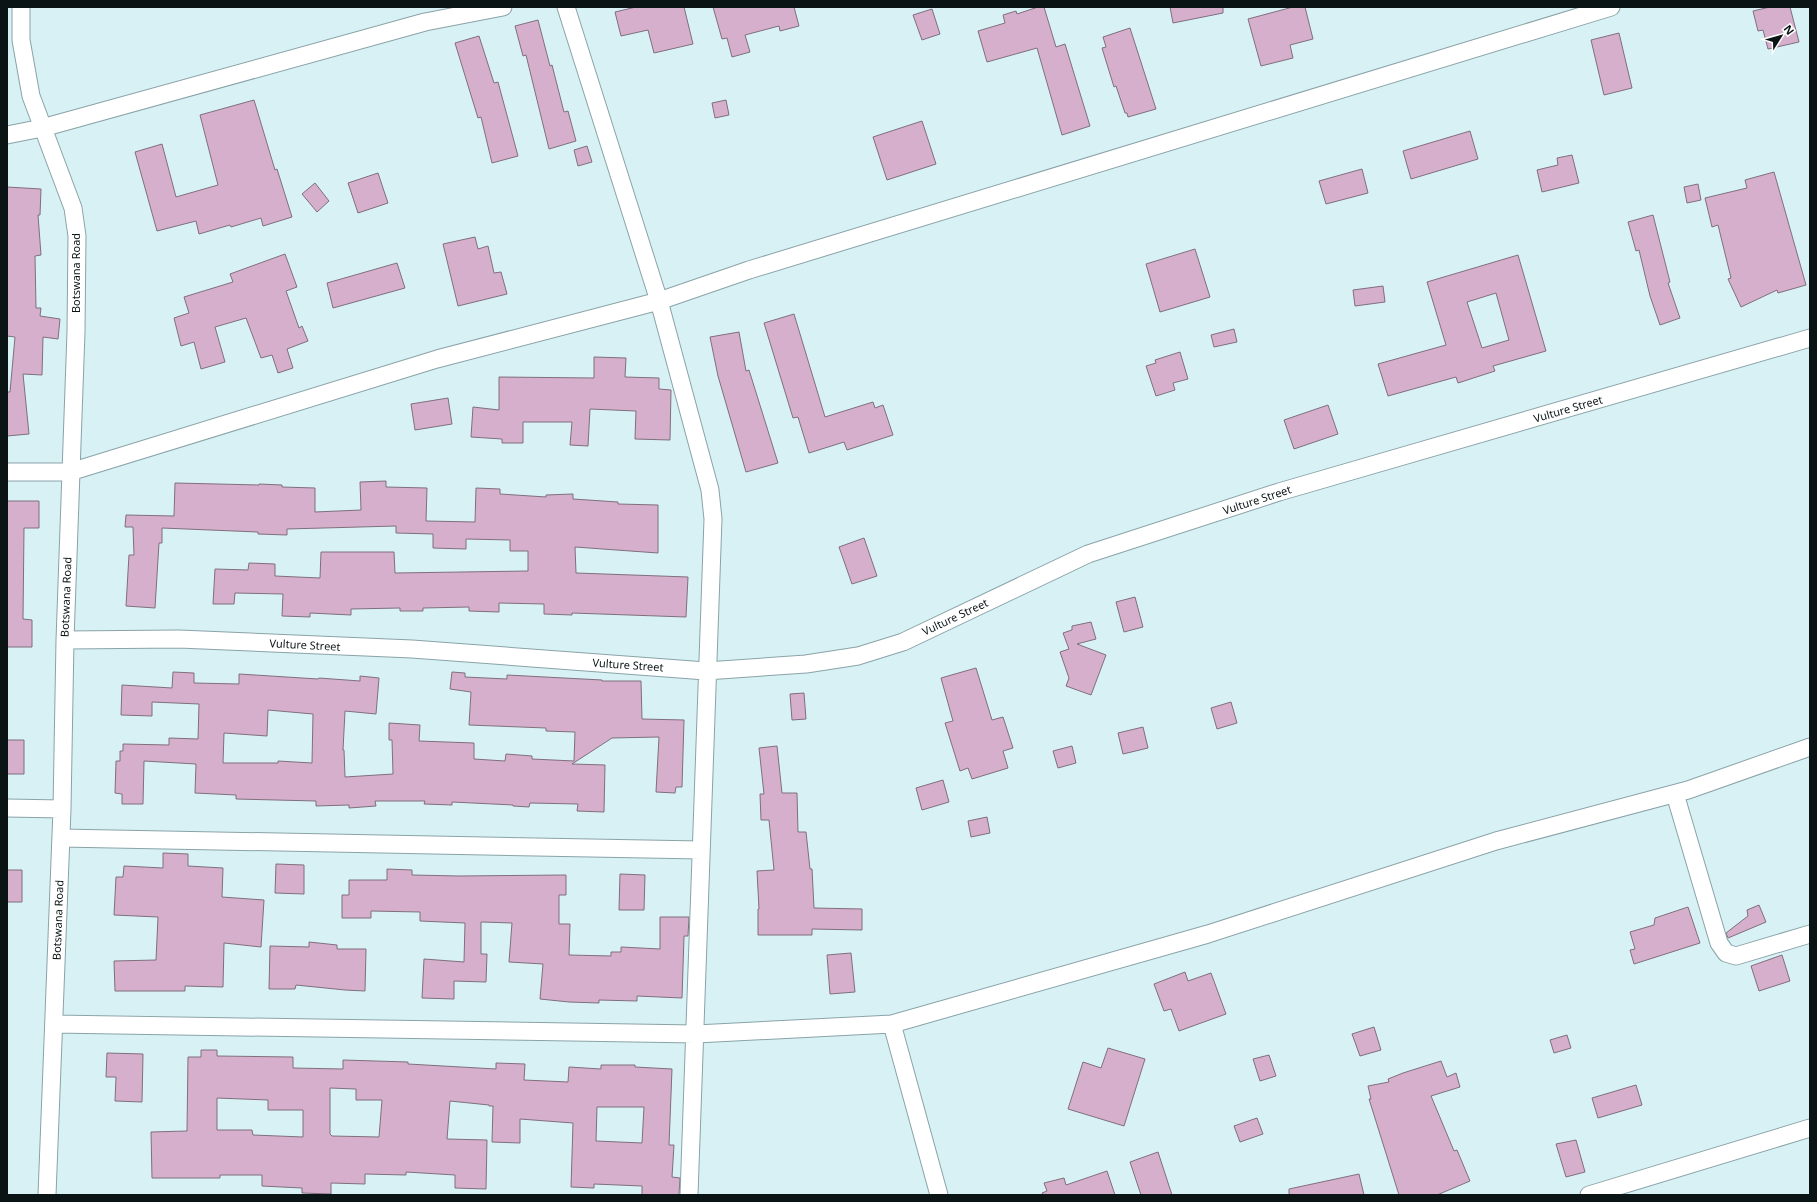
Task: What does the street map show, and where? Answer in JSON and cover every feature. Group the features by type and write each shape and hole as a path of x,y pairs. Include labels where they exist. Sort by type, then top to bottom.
{"street":[{"name":"Botswana Road","path":"21,7 21,40 31,96 73,208 78,236 65,640 62,809 46,1195"},
{"path":"7,135 42,128 425,22 504,7"},
{"path":"566,7 659,301 710,490 713,518 706,671 690,1195"},
{"path":"7,472 70,472 437,359 659,301 750,270 1611,7"},
{"name":"Vulture Street","path":"65,640 179,639 412,649 706,671 749,670 806,664 866,654 903,642 1088,554 1279,492 1810,338"},
{"path":"54,1024 696,1034 892,1024 1208,934 1496,840 1675,794 1810,747"},
{"path":"1675,794 1719,943 1726,952 1736,956 1810,934"},
{"path":"7,808 62,809"},
{"path":"60,838 701,850"},
{"path":"892,1024 939,1195"},
{"path":"1589,1195 1810,1128"}],"building":[{"path":"636,7 684,7 693,44 654,53 648,30 621,36 615,12"},
{"path":"713,7 794,7 799,26 780,31 779,26 745,35 750,52 732,57 727,38 722,39"},
{"path":"1038,7 1044,7 1056,47 1065,44 1090,126 1062,135 1037,48 987,62 978,31 1005,23 1003,15 1016,11 1017,14"},
{"path":"1170,7 1223,7 1223,13 1173,23"},
{"path":"1293,7 1305,7 1313,39 1290,45 1293,58 1261,66 1248,19"},
{"path":"1770,7 1790,7 1799,42 1768,49 1763,30 1758,31 1753,11"},
{"path":"932,9 940,34 922,40 913,15"},
{"path":"538,20 550,66 552,65 564,112 568,111 576,141 549,149 526,55 523,56 515,26"},
{"path":"1130,28 1156,109 1128,117 1127,113 1125,113 1116,86 1114,87 1102,48 1106,47 1103,37"},
{"path":"1619,33 1632,88 1604,95 1591,40"},
{"path":"479,36 494,83 498,82 518,156 492,163 481,117 478,118 455,43"},
{"path":"254,100 275,170 277,169 292,217 263,226 261,218 231,227 230,225 199,234 196,221 157,231 135,152 162,144 176,197 218,185 200,115"},
{"path":"726,100 729,115 715,118 712,103"},
{"path":"922,121 936,164 887,180 873,137"},
{"path":"1470,131 1478,159 1411,179 1403,151"},
{"path":"587,146 592,162 578,166 574,150"},
{"path":"1572,155 1579,183 1542,192 1537,170 1558,165 1557,158"},
{"path":"1362,169 1368,193 1326,204 1319,181"},
{"path":"1774,172 1806,285 1778,293 1777,290 1741,307 1728,279 1731,278 1718,225 1712,227 1705,198 1747,188 1745,180"},
{"path":"378,173 388,203 358,213 348,183"},
{"path":"315,183 329,201 317,212 302,194"},
{"path":"1698,184 1701,200 1687,203 1684,187"},
{"path":"7,187 41,189 40,215 38,215 41,255 35,256 36,308 41,308 40,316 60,319 58,339 43,337 42,375 23,374 29,434 7,436 7,392 10,392 15,337 7,336"},
{"path":"1653,215 1670,282 1668,283 1680,318 1660,325 1650,296 1639,250 1636,251 1628,222"},
{"path":"475,237 478,249 488,246 494,273 501,272 507,294 458,306 443,244"},
{"path":"1195,249 1210,297 1160,312 1146,264"},
{"path":"285,254 297,287 286,291 299,328 302,326 308,341 287,349 293,368 278,373 272,355 261,358 246,318 215,327 225,362 201,369 194,342 181,346 174,318 189,313 184,297 233,282 230,274"},
{"path":"1518,255 1546,351 1493,366 1495,371 1458,383 1456,377 1388,396 1378,364 1446,345 1427,282","holes":["1496,293 1509,340 1482,348 1467,302"]},
{"path":"397,263 405,288 333,308 327,283"},
{"path":"1383,286 1385,302 1355,306 1353,290"},
{"path":"794,314 825,417 873,402 875,408 883,405 893,435 847,450 844,442 809,453 798,417 793,418 764,323"},
{"path":"1234,329 1237,342 1214,347 1211,335"},
{"path":"739,332 746,371 749,370 778,463 746,472 718,376 710,337"},
{"path":"1180,352 1188,379 1173,383 1175,390 1156,396 1146,366 1156,363 1155,360"},
{"path":"594,357 626,358 625,377 659,378 659,389 671,390 670,440 635,439 636,411 590,409 588,446 570,445 572,422 523,422 523,443 502,443 502,439 471,437 473,407 499,410 499,377 594,378"},
{"path":"448,398 452,424 415,430 411,404"},
{"path":"1328,405 1338,434 1294,449 1284,420"},
{"path":"386,481 386,487 427,488 426,521 475,522 476,488 500,489 500,494 546,497 546,495 573,494 573,499 618,502 618,504 658,505 658,553 575,547 576,573 688,577 686,617 572,613 572,615 544,614 544,604 499,603 499,612 469,611 469,607 423,608 423,611 400,611 400,608 351,609 351,615 310,613 310,617 282,616 283,594 235,593 234,604 213,604 215,569 248,570 249,563 275,564 275,576 320,578 321,552 394,552 395,573 528,571 528,551 510,551 510,540 466,539 466,549 433,548 433,534 396,533 396,526 287,529 287,535 258,534 258,532 162,528 162,543 159,543 155,608 126,606 129,555 134,555 133,527 125,527 126,515 174,516 175,483 259,484 282,485 282,487 315,488 315,512 361,510 360,482"},
{"path":"7,501 39,501 39,528 24,528 23,619 32,620 32,647 7,647"},
{"path":"864,538 877,576 852,584 839,547"},
{"path":"1135,597 1143,627 1124,632 1116,602"},
{"path":"1091,622 1096,639 1077,644 1106,655 1091,695 1066,686 1069,678 1060,652 1069,649 1063,633 1072,630 1072,626"},
{"path":"976,668 992,720 1003,717 1013,748 1003,751 1008,768 972,779 968,768 960,771 945,723 953,721 941,678"},
{"path":"173,672 194,673 194,683 239,684 239,674 360,681 360,676 379,678 376,714 345,711 343,750 345,777 393,774 392,740 389,740 389,723 420,725 419,741 474,743 474,759 505,761 506,754 532,756 532,759 574,761 575,732 546,731 546,728 469,725 471,692 450,689 452,672 465,673 465,677 507,679 507,675 602,681 641,681 642,719 684,720 682,787 676,787 675,793 656,792 659,737 612,738 572,764 605,765 604,812 577,811 578,804 530,803 529,807 452,802 452,805 424,804 425,801 375,801 376,806 349,808 349,805 316,806 316,801 236,799 236,795 195,793 196,764 144,761 143,804 122,804 122,794 115,793 116,761 120,761 120,751 123,751 123,744 169,745 169,738 198,739 199,704 152,702 152,716 121,715 122,685 172,688","holes":["268,710 313,714 312,763 278,761 278,763 223,763 224,733 267,736"]},
{"path":"804,693 806,719 792,720 790,694"},
{"path":"1231,702 1237,723 1217,729 1211,708"},
{"path":"1143,727 1148,748 1123,754 1118,733"},
{"path":"7,740 24,740 24,774 7,774"},
{"path":"777,746 782,793 797,793 798,832 806,832 810,869 812,869 814,908 862,909 862,930 812,929 812,935 758,935 759,909 757,871 774,870 769,820 761,820 760,794 764,794 759,748"},
{"path":"1072,746 1076,763 1058,768 1053,751"},
{"path":"943,780 949,802 922,810 916,788"},
{"path":"987,817 990,833 971,837 968,821"},
{"path":"163,853 188,854 188,866 223,868 222,897 264,900 261,947 224,943 223,987 185,986 185,991 115,991 114,961 156,960 158,917 114,915 116,877 123,877 124,866 163,868"},
{"path":"276,864 304,865 304,894 275,893"},
{"path":"387,869 412,870 412,875 566,875 566,895 559,895 559,924 570,924 569,955 611,956 611,952 621,952 621,947 660,949 660,917 689,917 688,936 684,936 682,998 637,996 637,1001 599,1000 599,1003 540,999 543,964 509,962 512,923 481,922 481,954 487,954 486,982 454,981 454,999 422,998 424,959 464,962 465,923 420,921 420,912 371,911 371,918 342,918 342,895 349,895 349,880 387,880"},
{"path":"7,870 22,870 22,902 7,902"},
{"path":"620,874 645,875 644,910 619,910"},
{"path":"1759,905 1766,922 1728,938 1726,933 1748,916 1747,910"},
{"path":"1688,907 1700,943 1634,964 1630,950 1635,949 1630,932 1654,925 1655,918"},
{"path":"309,942 337,945 337,949 366,949 365,991 296,985 295,989 269,989 270,946 309,947"},
{"path":"851,953 855,992 830,994 827,955"},
{"path":"1782,955 1790,981 1759,991 1751,966"},
{"path":"1185,972 1188,981 1211,973 1226,1014 1179,1031 1171,1009 1164,1011 1154,984"},
{"path":"1374,1027 1381,1050 1360,1056 1352,1034"},
{"path":"1567,1035 1571,1048 1554,1053 1550,1040"},
{"path":"1108,1048 1145,1059 1124,1126 1068,1109 1083,1062 1101,1068"},
{"path":"201,1050 217,1050 217,1056 293,1057 293,1068 343,1069 343,1060 408,1062 408,1064 496,1069 496,1063 525,1064 524,1080 568,1082 569,1067 601,1069 601,1065 635,1065 635,1067 672,1069 669,1145 674,1145 672,1177 680,1178 679,1195 642,1195 642,1186 594,1184 594,1188 571,1187 573,1123 520,1119 520,1143 492,1142 493,1106 450,1101 447,1139 487,1140 486,1189 455,1188 455,1175 406,1172 406,1175 365,1174 365,1184 331,1183 331,1194 302,1193 302,1188 262,1186 262,1175 220,1175 220,1178 152,1178 151,1132 187,1131 188,1057 201,1057","holes":["330,1088 356,1089 356,1100 382,1100 379,1137 332,1136 330,1134","217,1098 268,1100 268,1110 303,1110 303,1137 253,1135 252,1130 217,1130","597,1107 644,1107 642,1143 596,1141"]},
{"path":"107,1053 143,1054 142,1102 115,1101 116,1077 106,1077"},
{"path":"1269,1055 1276,1076 1260,1081 1253,1059"},
{"path":"1441,1061 1447,1077 1456,1073 1460,1087 1431,1096 1454,1151 1457,1150 1470,1181 1437,1195 1399,1195 1369,1099 1371,1099 1368,1086 1389,1082 1388,1079"},
{"path":"1636,1085 1642,1105 1598,1118 1592,1098"},
{"path":"1257,1118 1263,1134 1240,1142 1234,1126"},
{"path":"1576,1140 1585,1172 1566,1177 1556,1144"},
{"path":"1158,1152 1172,1195 1141,1195 1130,1162"},
{"path":"1107,1171 1115,1195 1043,1195 1042,1193 1047,1191 1044,1183 1064,1178 1066,1185"},
{"path":"1359,1174 1364,1195 1289,1195 1289,1189"}]}
